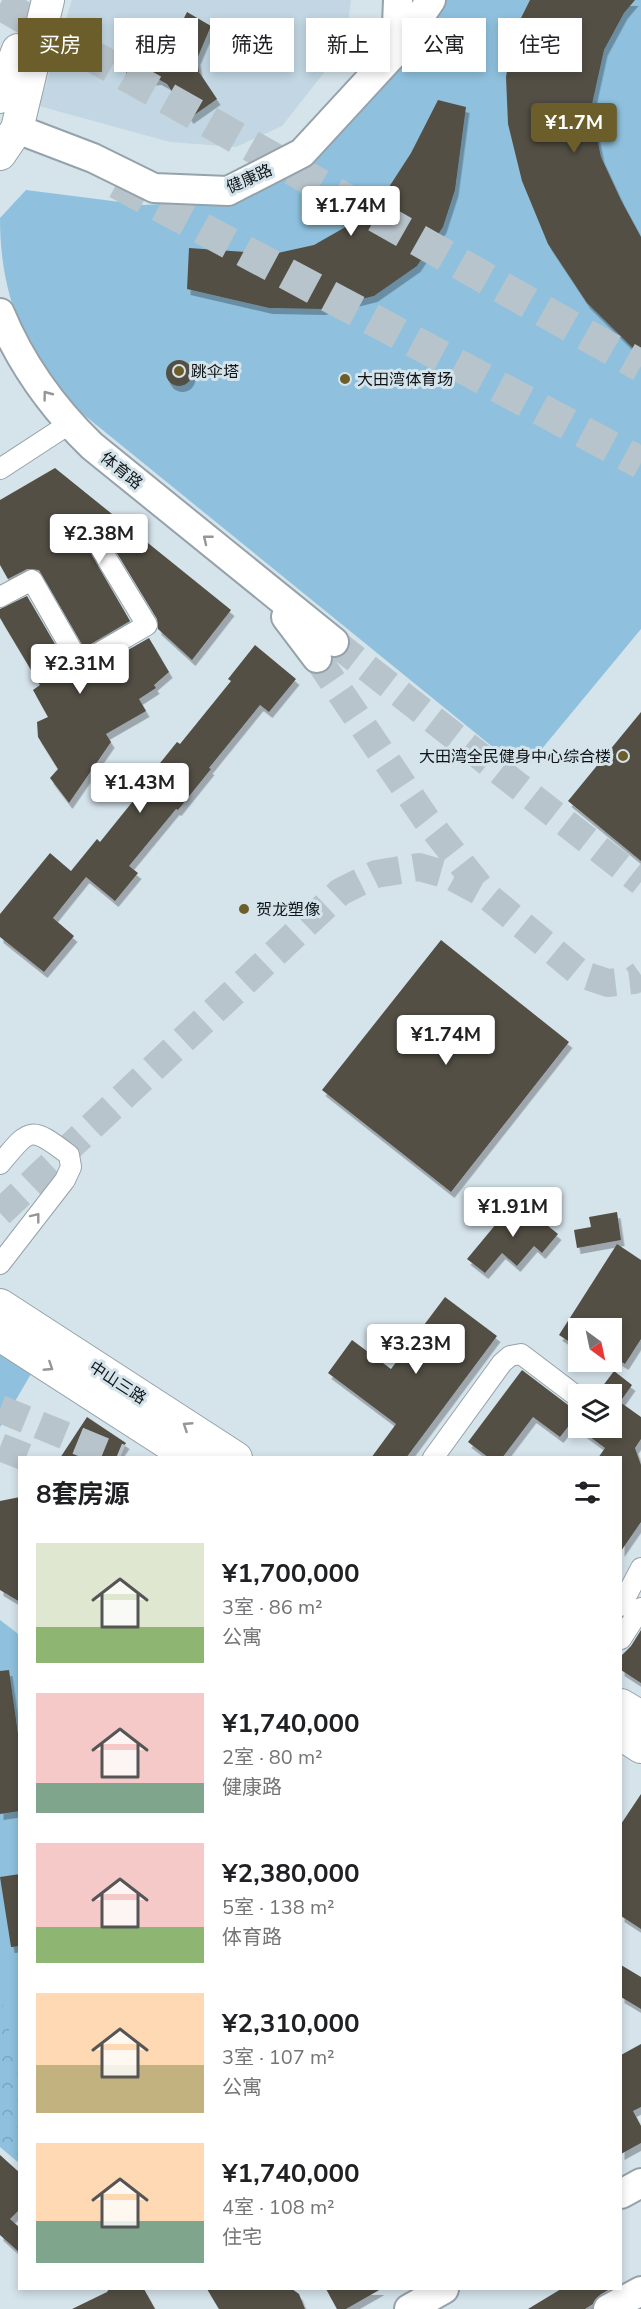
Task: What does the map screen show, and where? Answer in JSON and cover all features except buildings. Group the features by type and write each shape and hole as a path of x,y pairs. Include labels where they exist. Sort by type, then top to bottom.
{"main road":[{"path":"0,97 15,64 31,0"},
{"path":"8,141 48,0"},
{"name":"中山三路","path":"4,1314 188,1456"},
{"name":"中山三路","path":"4,1314 233,1456"},
{"path":"622,1706 641,1718"},
{"path":"622,1735 641,1747"}],"street":[{"path":"396,51 398,0"},
{"path":"396,51 431,0"},
{"name":"健康路","path":"8,141 93,159 154,189 228,192 302,153 396,51"},
{"name":"体育路","path":"0,313 8,334 24,362 69,424 92,446 237,563 325,650"},
{"path":"0,469 69,424"},
{"path":"0,597 32,580 80,664 147,625 102,551"},
{"path":"0,1164 22,1138 30,1134 45,1137 69,1155 71,1167 65,1180 0,1263"},
{"path":"434,1456 502,1363 510,1356 521,1354 568,1390"},
{"path":"622,1604 641,1568"},
{"path":"622,1637 641,1608"},
{"path":"622,2193 641,2183"},
{"path":"409,2309 437,2291"},
{"path":"609,2308 641,2291"}],"shaded area":[{"path":"72,0 351,0 349,18 306,18 306,72 325,72 282,126 236,147 170,142 39,106 50,72 102,72 102,18 66,18"}],"green space":[{"name":"大田湾体育场","path":"446,0 641,0 641,629 531,762 515,765 78,410 43,368 19,322 10,298 1,246 0,218 26,190 144,205 228,200 386,72 390,72 390,69 402,59 402,72 486,72 486,18 433,18"},
{"path":"0,1355 31,1374 0,1427"},
{"path":"0,1620 18,1635 18,2162 0,2147"},
{"path":"0,1994 18,2067 18,2157 0,2143"}],"tunnel":[{"path":"0,4 641,366"},
{"path":"117,183 641,463"},
{"path":"334,642 641,882"},
{"path":"317,658 426,819 479,886"},
{"path":"0,1213 340,892 376,874 419,867 451,876 486,895 581,974 608,983 634,980 641,975"},
{"path":"0,1409 115,1456"},
{"path":"0,1447 23,1456"}],"place":[{"name":"跳伞塔","path":"179,371"},
{"name":"大田湾体育场","path":"345,379"},
{"name":"大田湾全民健身中心综合楼","path":"623,756"},
{"name":"贺龙塑像","path":"244,909"}]}
